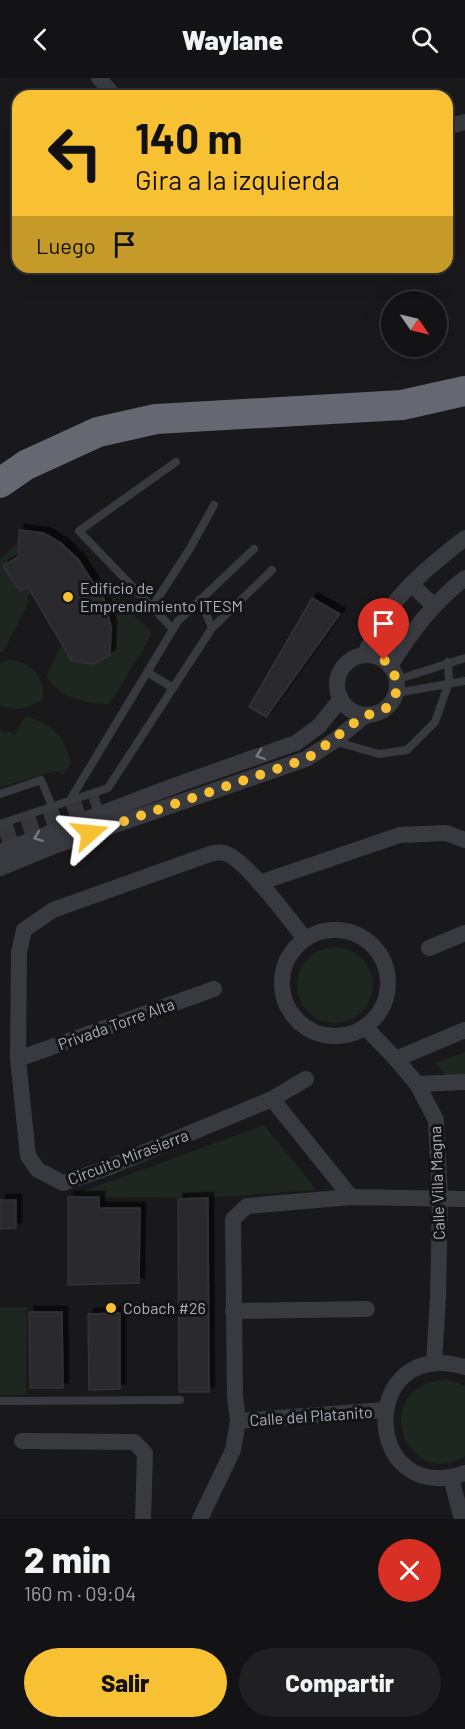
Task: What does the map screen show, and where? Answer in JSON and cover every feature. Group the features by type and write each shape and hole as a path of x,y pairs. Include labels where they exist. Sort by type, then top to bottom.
{"highway":[{"path":"0,483 26,465 56,449 98,432 156,419 402,405 465,391"}],"street":[{"path":"99,78 109,90"},
{"path":"365,655 386,613 411,584 465,538"},
{"path":"394,680 384,660 365,655 348,662 341,670 337,680 337,690 347,708 356,713 376,714 385,709 392,702 394,680 411,633 433,605 465,578"},
{"path":"411,584 433,605"},
{"path":"0,852 296,743 319,726 340,699"},
{"path":"0,868 51,847 306,759 334,741 366,715"},
{"path":"296,743 306,759"},
{"path":"101,803 154,785 180,784"},
{"path":"305,939 259,883 399,835 446,833 465,840"},
{"name":"Circuito Mirasierra","path":"259,883 236,860 225,853 210,854 53,910 24,930 18,952 18,1059 28,1156 38,1170 63,1183 107,1168 272,1099 306,1079"},
{"path":"337,929 353,933 368,941 379,953 386,968 388,984 385,1001 377,1016 365,1027 348,1035 329,1036 316,1033 293,1017 283,996 284,968 292,951 305,939 321,932 337,929"},
{"path":"429,948 465,933"},
{"name":"Privada Torre Alta","path":"18,1059 214,989"},
{"name":"Calle Villa Magna","path":"365,1027 417,1084 436,1120 440,1199 434,1363"},
{"path":"396,1059 465,1030"},
{"path":"417,1084 465,1082"},
{"path":"272,1099 351,1197"},
{"path":"200,1519 233,1450 238,1421 235,1396 233,1220 247,1206 351,1197 465,1200"},
{"path":"233,1311 367,1309"},
{"path":"462,1519 458,1476 433,1478 415,1472 400,1461 389,1446 384,1428 385,1410 391,1393 402,1379 417,1368 434,1363 451,1363 465,1367"},
{"name":"Calle del Platanito","path":"238,1421 385,1410"},
{"path":"22,1440 134,1442 145,1453 143,1519"}],"lane":[{"path":"173,629 80,531 176,462"},
{"path":"152,607 189,550 213,505"},
{"path":"70,800 178,621 254,549"},
{"path":"0,824 108,788 212,628 272,570"},
{"path":"200,599 212,628"},
{"path":"394,680 465,658"},
{"path":"334,741 379,754 406,750 435,722 449,682 448,662"},
{"path":"147,672 173,688"},
{"path":"394,680 465,681"},
{"path":"0,794 41,780 52,806"},
{"path":"0,1401 180,1400"}],"shaded area":[{"path":"17,543 18,557 3,566 20,591 27,587 31,593 27,597 29,602 3,652 0,653 0,560"},
{"path":"93,579 150,630 151,636 108,704 90,702 66,695 46,677 62,644 72,661 105,602"},
{"path":"9,660 24,664 35,672 42,684 43,699 17,709 0,705 0,663"},
{"path":"26,716 44,723 56,732 65,745 71,763 63,775 56,771 0,787 0,729 3,733 9,731 14,735"},
{"path":"335,947 349,950 362,958 370,971 373,985 370,999 362,1012 349,1020 335,1023 321,1020 308,1012 300,999 297,985 300,971 308,958 321,950"},
{"path":"465,1052 465,1075 446,1076 435,1063"},
{"path":"264,1125 317,1190 208,1198 68,1197"},
{"path":"0,1307 27,1307 26,1395 0,1395"},
{"path":"447,1379 465,1386 465,1456 444,1464 425,1460 412,1449 403,1434 401,1416 407,1399 422,1386"}],"building":[{"name":"Edificio de Emprendimiento ITESM","path":"19,530 44,533 61,543 78,559 105,601 111,627 110,655 94,664 72,661 28,587 20,591 3,566 18,557"},
{"path":"312,598 340,614 266,717 249,707"},
{"path":"68,1197 99,1197 99,1208 140,1208 139,1283 68,1285"},
{"path":"208,1198 209,1392 179,1392 178,1199"},
{"path":"0,1200 16,1200 16,1228 0,1229"},
{"path":"29,1312 62,1312 63,1388 30,1388"},
{"path":"120,1313 120,1389 89,1390 88,1314"}],"tunnel":[{"path":"0,836 101,803"}],"place":[{"name":"Edificio de Emprendimiento ITESM","path":"68,597"},
{"name":"Cobach #26","path":"111,1308"}],"route":[{"path":"90,833 189,801 306,759 334,741 366,715 376,714 392,702 397,684 395,674 384,660"}]}
